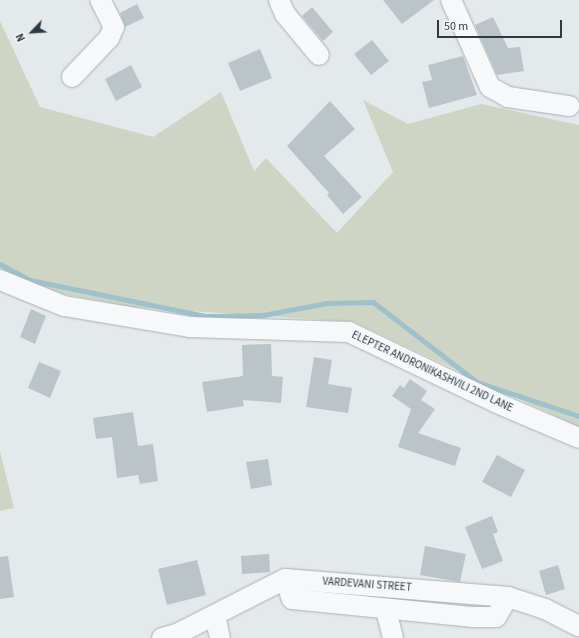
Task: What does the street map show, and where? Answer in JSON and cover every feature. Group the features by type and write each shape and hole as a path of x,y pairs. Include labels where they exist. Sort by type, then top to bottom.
{"street":[{"path":"72,76 109,38 114,27 100,0"},
{"path":"279,0 285,14 319,55"},
{"path":"451,0 490,87 508,97 569,106"},
{"name":"ELEPTER ANDRONIKASHVILI 2ND LANE","path":"0,280 64,306 189,327 349,332 497,403 579,438"},
{"path":"162,638 215,615 285,579 292,599 347,602 386,610 496,618 508,597"},
{"name":"VARDEVANI STREET","path":"285,579 508,597 546,609 579,626"},
{"path":"386,610 393,638"},
{"path":"215,615 220,638"}],"green space":[{"path":"0,21 40,107 153,137 221,92 254,171 266,158 337,233 393,172 363,100 408,124 481,104 579,125 579,427 354,322 132,307 48,291 0,269"},
{"path":"0,451 14,508 0,511"}],"building":[{"path":"383,0 434,0 402,24"},
{"path":"137,4 144,18 125,27 120,13"},
{"path":"312,7 333,32 323,41 302,16"},
{"path":"493,17 508,48 520,47 524,71 497,75 475,25"},
{"path":"372,40 389,61 371,75 354,54"},
{"path":"260,49 272,78 240,91 228,63"},
{"path":"463,56 477,95 429,108 422,82 432,80 428,65"},
{"path":"131,65 142,87 116,101 105,79"},
{"path":"330,101 355,129 324,156 362,197 343,214 327,195 329,193 287,146"},
{"path":"31,309 46,316 35,344 20,337"},
{"path":"271,344 272,376 283,377 281,403 243,400 244,406 207,412 202,382 243,376 242,345"},
{"path":"314,357 332,360 328,384 352,388 348,413 306,407"},
{"path":"39,362 61,371 50,398 28,388"},
{"path":"410,379 427,391 421,400 435,409 418,433 461,448 455,466 398,447 411,409 392,396 400,385 404,388"},
{"path":"133,412 138,446 153,444 158,481 140,484 138,475 117,478 112,437 96,439 93,418"},
{"path":"497,455 525,470 511,497 482,482"},
{"path":"268,459 272,485 251,489 246,462"},
{"path":"492,516 498,532 493,534 503,561 482,569 465,527"},
{"path":"425,546 466,554 460,582 420,575"},
{"path":"269,554 270,572 242,574 241,556"},
{"path":"8,556 14,597 0,599 0,557"},
{"path":"197,560 206,595 167,605 158,569"},
{"path":"558,565 565,589 546,595 539,571"}],"waterway":[{"path":"0,264 30,280 206,316 263,315 327,303 373,302 477,382 579,416"}]}
